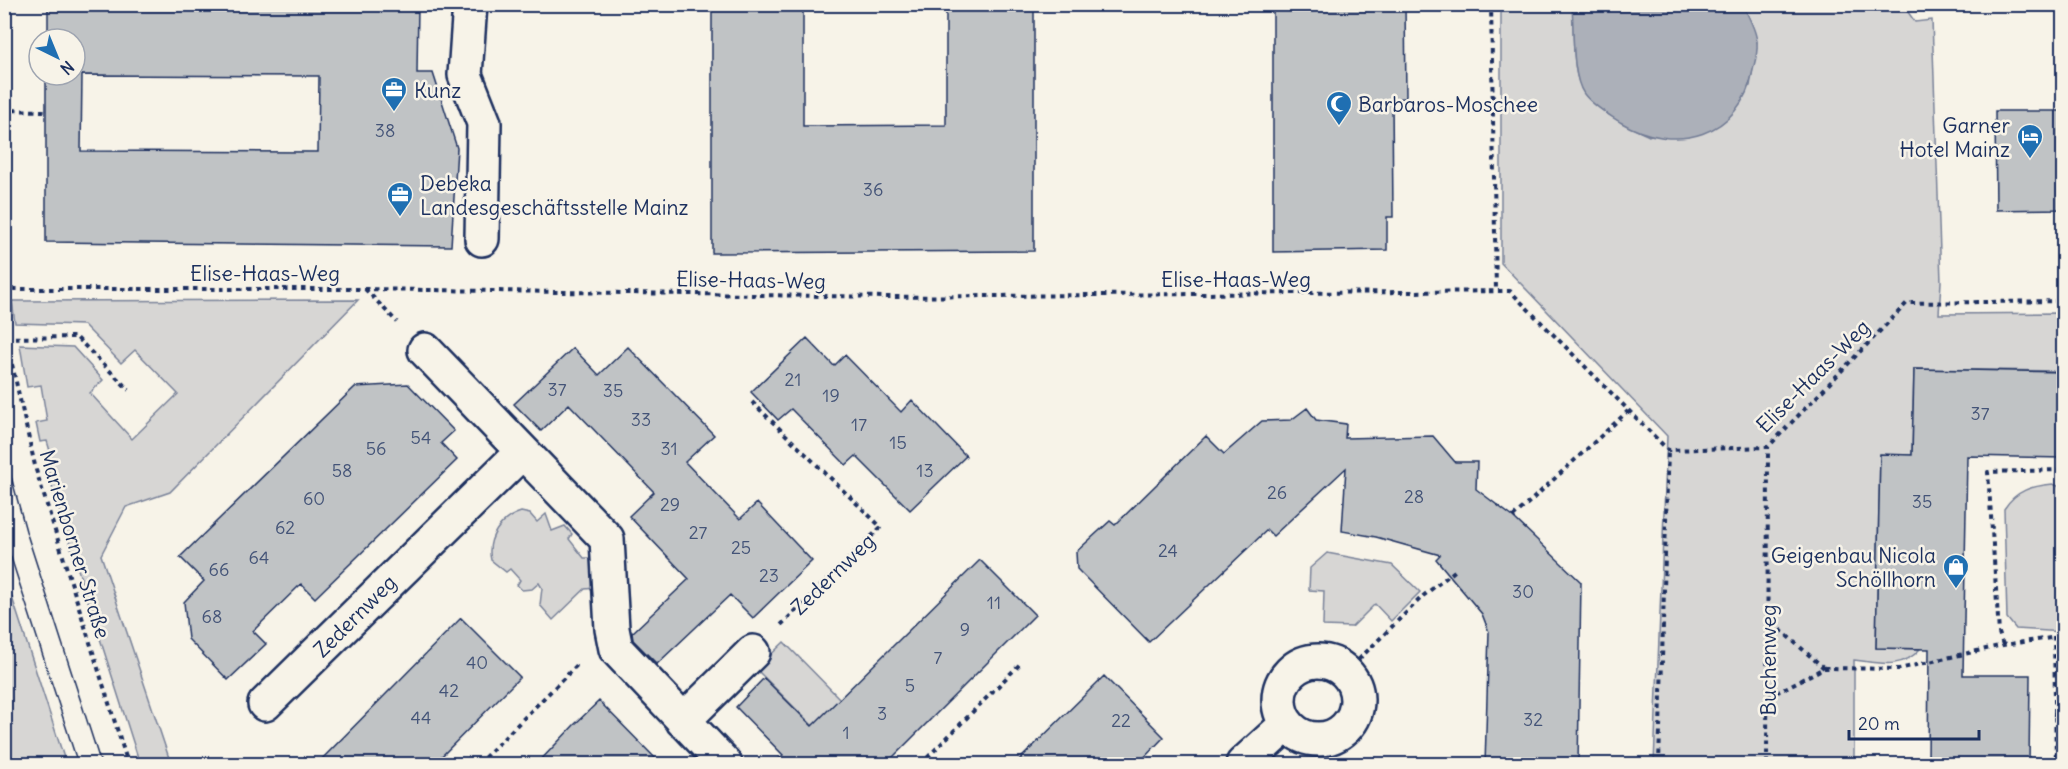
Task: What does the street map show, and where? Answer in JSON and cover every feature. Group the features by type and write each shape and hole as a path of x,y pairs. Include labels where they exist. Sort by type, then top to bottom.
{"street":[{"path":"470,4 465,75 484,123 482,239"},
{"path":"425,350 607,539 612,629 616,650 683,721 714,761"},
{"name":"Zedernweg","path":"266,704 522,452"},
{"path":"683,721 753,652"},
{"path":"1317,661 1338,666 1346,672 1357,692 1355,714 1341,732 1320,752 1287,724 1281,715 1279,693 1288,674 1296,667 1317,661"},
{"path":"1243,765 1287,724"}],"path":[{"path":"1491,4 1496,292"},
{"path":"4,110 45,111"},
{"name":"Elise-Haas-Weg","path":"4,289 364,289 888,297 1510,291 1668,450 1768,447 1907,303 2064,301"},
{"path":"364,289 425,350"},
{"name":"Marienborner Straße","path":"4,329 36,470 128,765"},
{"path":"6,338 76,337 129,390"},
{"name":"Zedernweg","path":"752,402 881,527 753,652"},
{"path":"1513,517 1628,411"},
{"name":"Buchenweg","path":"1767,764 1768,447"},
{"path":"1659,765 1668,450"},
{"path":"2003,645 1999,633 1988,472 2061,470 2064,474"},
{"path":"1346,672 1423,596 1456,570"},
{"path":"1768,620 1824,668"},
{"path":"478,765 612,629"},
{"path":"2054,636 2053,714 2056,765"},
{"path":"1768,697 1824,668 1899,669 2003,645 2064,636"},
{"path":"921,765 1022,662"},
{"path":"2053,714 2064,715"}],"shaded area":[{"path":"1501,5 1572,5 1575,63 1578,79 1583,89 1598,107 1649,136 1750,86 1757,42 1743,5 1903,5 1915,22 1932,20 1941,282 1939,314 2063,313 2063,371 1914,369 1912,455 1880,455 1876,648 1920,649 1906,660 1890,664 1854,660 1854,764 1654,764 1667,436 1501,263"},
{"path":"1572,5 1743,5 1757,38 1755,64 1746,93 1735,111 1720,125 1703,134 1683,138 1662,137 1641,132 1620,122 1592,102 1580,86 1575,64"},
{"path":"358,300 170,492 126,507 101,555 171,764 140,764 54,494 44,453 50,451 47,441 40,442 36,423 47,421 41,385 27,387 20,345 73,347 103,380 90,393 132,439 178,394 135,350 121,363 84,325 15,323 12,301"},
{"path":"2053,484 2063,488 2063,632 2016,629 2007,618 2004,509 2019,493 2038,486"},
{"path":"521,512 530,514 537,522 546,514 552,531 565,526 572,534 569,539 584,558 592,558 595,588 585,589 553,620 540,605 542,588 539,583 532,589 522,590 517,585 520,580 510,569 506,572 491,560 491,544 497,530 507,519"},
{"path":"1327,553 1392,565 1420,592 1391,621 1375,604 1352,627 1323,626 1324,591 1309,590 1310,568"},
{"path":"10,591 66,764 5,764 4,593"},
{"path":"784,642 840,699 813,726 756,669"}],"building":[{"path":"48,4 418,4 417,73 433,73 457,148 451,246 46,242 46,87 82,87 81,151 318,152 319,76 87,75 87,27 48,27"},
{"path":"712,4 803,4 803,126 946,125 946,4 1034,4 1034,251 712,253"},
{"name":"Barbaros-Moschee","path":"1273,4 1405,4 1406,98 1392,99 1393,217 1387,217 1387,250 1273,252"},
{"name":"Garner Hotel Mainz","path":"1995,111 2064,111 2064,209 1996,210"},
{"path":"807,338 834,366 845,355 901,412 912,400 966,456 910,510 856,456 846,465 791,409 778,420 751,392"},
{"path":"628,347 714,435 685,462 740,519 757,503 812,561 753,618 730,595 657,664 633,640 632,633 689,579 629,516 654,492 569,404 541,431 514,404 573,348 599,375"},
{"path":"1914,369 2064,372 2064,458 1967,456 1963,675 2030,675 2029,765 1928,765 1929,649 1876,648 1880,454 1912,455"},
{"path":"408,384 454,431 441,443 457,460 315,598 301,584 253,631 266,644 228,680 188,639 184,602 204,581 180,557 355,387"},
{"path":"1307,408 1316,420 1346,424 1345,438 1433,436 1455,462 1477,462 1476,489 1513,517 1581,582 1578,765 1485,765 1489,632 1482,614 1436,559 1440,555 1376,537 1342,531 1346,468 1273,536 1267,530 1149,642 1077,569 1076,552 1110,521 1115,525 1206,436 1224,454 1262,421 1291,420"},
{"path":"980,560 1035,615 885,765 772,765 783,755 736,707 764,678 812,726"},
{"path":"461,618 520,677 433,765 316,765"},
{"path":"1104,676 1164,737 1137,765 1014,765"},
{"path":"599,701 662,765 536,765 574,725"}],"tram line":[{"path":"4,451 26,531 101,764"},
{"path":"4,536 78,764"}],"place":[{"name":"Kunz","path":"394,113"},
{"name":"Barbaros-Moschee","path":"1339,127"},
{"name":"Garner Hotel Mainz","path":"2030,160"},
{"name":"Debeka Landesgeschäftsstelle Mainz","path":"400,218"},
{"name":"Geigenbau Nicola Schöllhorn","path":"1956,590"}]}
